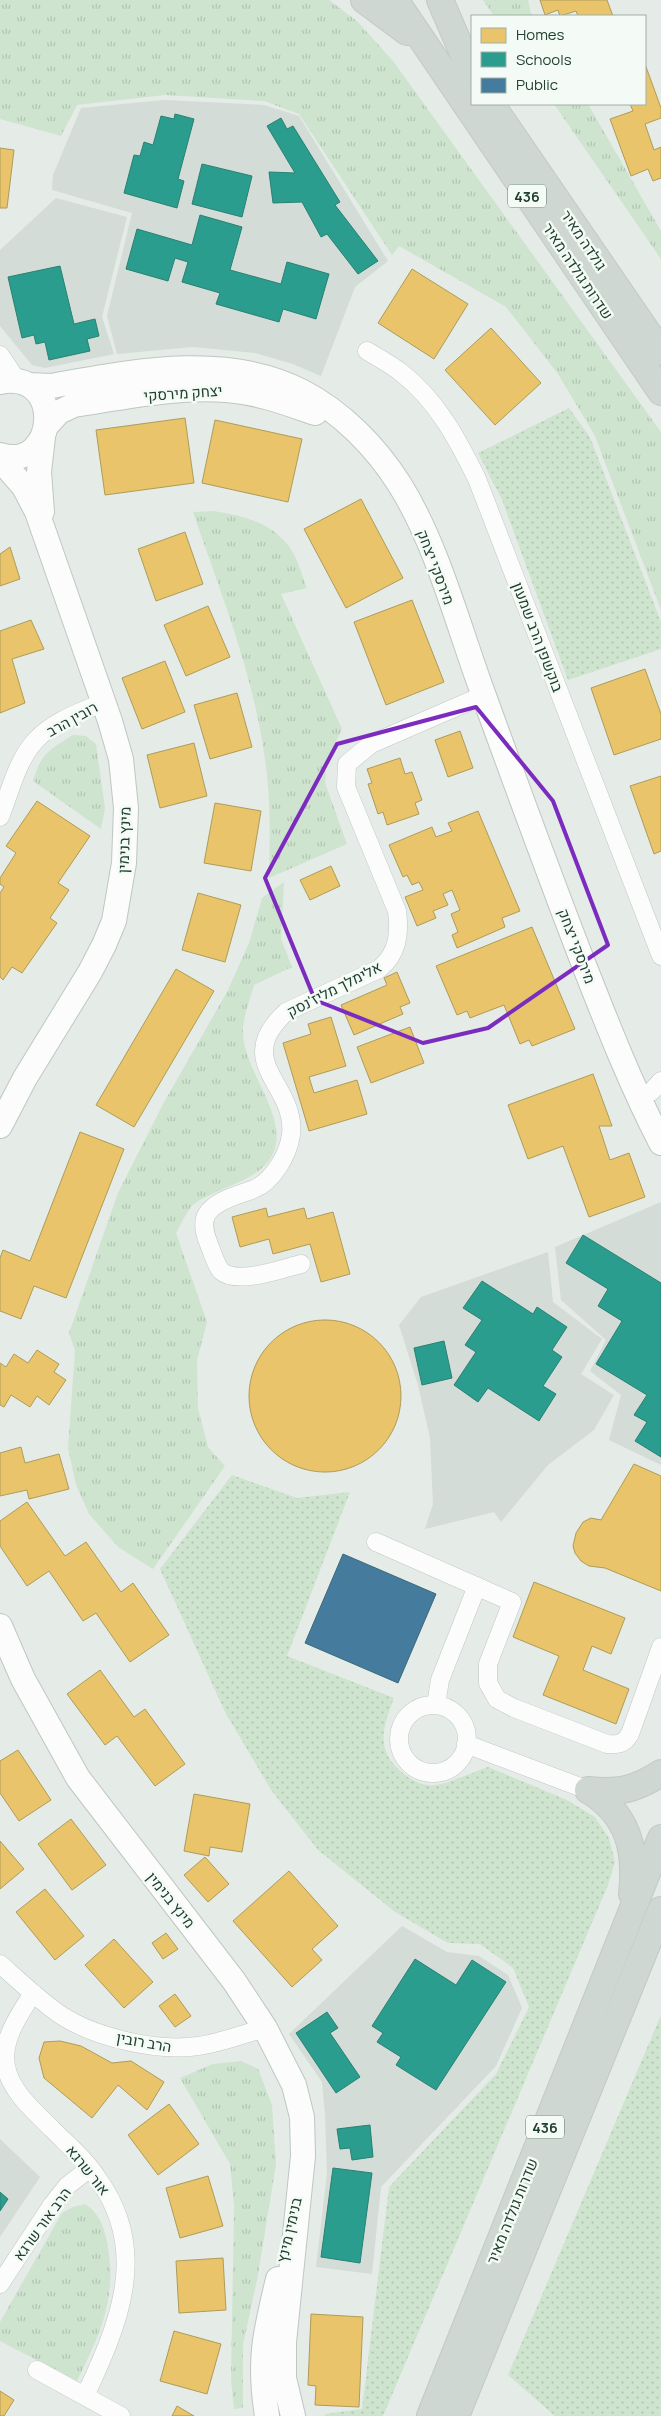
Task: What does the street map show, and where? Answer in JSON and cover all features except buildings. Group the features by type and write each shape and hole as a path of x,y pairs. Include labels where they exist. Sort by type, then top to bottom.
{"main road":[{"path":"364,0 406,31 429,53"},
{"name":"שדרות גולדה מאיר","path":"395,0 429,53 661,392"},
{"path":"440,0 471,72"},
{"name":"גולדה מאיר","path":"492,105 661,352"},
{"path":"588,1790 616,1791 634,1788 661,1773"},
{"path":"588,1790 610,1806 630,1841 633,1875 629,1916"},
{"name":"שדרות גולדה מאיר","path":"430,2416 661,1838"},
{"name":"שדרות גולדה מאיר","path":"456,2416 661,1910"}],"street":[{"name":"בוקשפן הרב שמעון","path":"367,351 402,373 425,394 444,419 477,478 661,956"},
{"path":"0,355 16,383 44,402 45,430 40,495 46,536"},
{"name":"מירסקי יצחק","path":"16,383 51,386 189,369 213,368 246,372 301,391 350,425 379,456 410,504 430,548 562,909 613,1039"},
{"name":"יצחק מירסקי","path":"0,454 16,456 27,452 59,412 74,405 151,394 225,389 261,395 350,425"},
{"path":"0,459 24,487 46,536"},
{"name":"מינץ בנימין","path":"0,1126 26,1078 90,972 114,921 124,863 126,808 121,759 104,702 46,536"},
{"name":"אלימלך מליז'נסק","path":"301,1264 241,1278 228,1276 219,1269 205,1237 205,1224 208,1214 216,1206 256,1188 269,1178 286,1151 291,1135 291,1122 266,1063 264,1050 266,1036 274,1023 286,1012 379,969 390,960 396,945 399,927 397,911 346,787 347,764 371,744 484,695"},
{"name":"רובין הרב","path":"0,817 11,784 36,740 52,727 104,702"},
{"path":"613,1039 658,1093"},
{"path":"613,1039 639,1100 661,1143"},
{"path":"376,1542 512,1602 488,1664 488,1683 497,1699 514,1708 607,1744 617,1745 625,1742 630,1734 661,1647"},
{"path":"436,1706 440,1680 477,1586"},
{"name":"מינץ בנימין","path":"0,1626 27,1688 78,1778 130,1848 218,1959 265,2028 294,2085 302,2117 303,2156 300,2185"},
{"path":"436,1706 452,1711 464,1724 466,1744 463,1754 456,1764 446,1770 435,1773 423,1771 412,1766 402,1752 399,1741 400,1730 405,1719 418,1708 436,1706"},
{"path":"466,1744 588,1790"},
{"path":"0,1964 33,1993"},
{"name":"הרב רובין","path":"33,1993 56,2012 79,2025 111,2036 171,2048 200,2046 265,2028"},
{"name":"אור שרגא","path":"33,1993 10,2034 6,2049 6,2066 11,2081 23,2099 90,2168 112,2200 122,2232 126,2259 126,2284 120,2313 107,2350 85,2396"},
{"name":"הרב אור שרגא","path":"0,2284 52,2205 67,2186 90,2168"},
{"name":"בנימין מינץ","path":"267,2416 262,2384 264,2339 300,2185"},
{"name":"בנימין מינץ","path":"293,2416 284,2378 284,2342 300,2185"},
{"path":"38,2370 121,2416"}],"highlighted area":[{"path":"476,707 553,801 608,945 488,1028 423,1043 315,1000 265,878 337,744"}],"shaded area":[{"path":"164,100 264,105 299,116 388,261 355,287 321,376 293,364 255,353 193,347 117,354 107,316 132,213 52,190 53,175 81,108"},
{"path":"56,198 127,217 102,317 114,354 45,368 32,365 0,326 0,250"},
{"path":"661,1202 661,1465 609,1440 621,1395 590,1371 606,1340 561,1300 555,1247"},
{"path":"548,1252 553,1302 602,1339 581,1374 614,1395 594,1430 548,1465 501,1522 494,1512 425,1529 433,1504 430,1438 418,1385 399,1325 421,1297"},
{"path":"402,1926 447,1952 479,1956 508,1975 522,2008 496,2066 381,2187 372,2274 316,2267 327,2173 322,2082 289,2034"},
{"path":"0,2139 40,2177 0,2237"}],"green space":[{"path":"0,0 329,0 357,21 393,61 661,432 661,610 595,436 558,374 506,307 399,246 392,255 299,114 264,101 165,95 77,105 61,136 0,119"},
{"path":"483,0 528,0 533,15 493,15"},
{"path":"555,105 589,105 661,231 661,259"},
{"path":"569,408 590,437 661,622 661,649 568,680 502,500 478,453"},
{"path":"214,511 248,518 268,527 285,541 292,551 299,564 307,588 281,594 342,729 327,761 325,783 347,844 269,878 269,799 259,722 234,631 193,512"},
{"path":"73,735 86,736 96,744 105,808 101,829 33,781 39,764 47,753"},
{"path":"284,882 281,939 292,967 254,985 243,1028 246,1050 251,1066 273,1114 276,1145 270,1159 255,1173 194,1204 176,1233 207,1322 197,1360 198,1408 208,1447 225,1466 153,1569 118,1547 89,1514 76,1485 68,1448 75,1350 69,1333 118,1193 163,1104 227,992 249,943 262,898"},
{"path":"232,1475 297,1498 350,1492 287,1656 394,1698 384,1730 385,1748 395,1765 411,1779 424,1784 442,1784 488,1767 567,1800 595,1817 609,1838 615,1862 608,1885 383,2416 325,2416 325,2414 362,2409 389,2187 496,2074 529,2007 513,1968 480,1944 448,1943 395,1912 318,1850 271,1790 225,1712 160,1569"},
{"path":"661,2015 661,2416 555,2416 508,2375"},
{"path":"241,2061 258,2069 272,2105 276,2164 258,2275 243,2345 243,2408 234,2409 231,2380 234,2206 230,2164 180,2078 213,2064"},
{"path":"85,2204 100,2220 104,2231 110,2262 110,2280 109,2297 100,2330 77,2381 0,2341 0,2322 62,2213 73,2207"}]}
